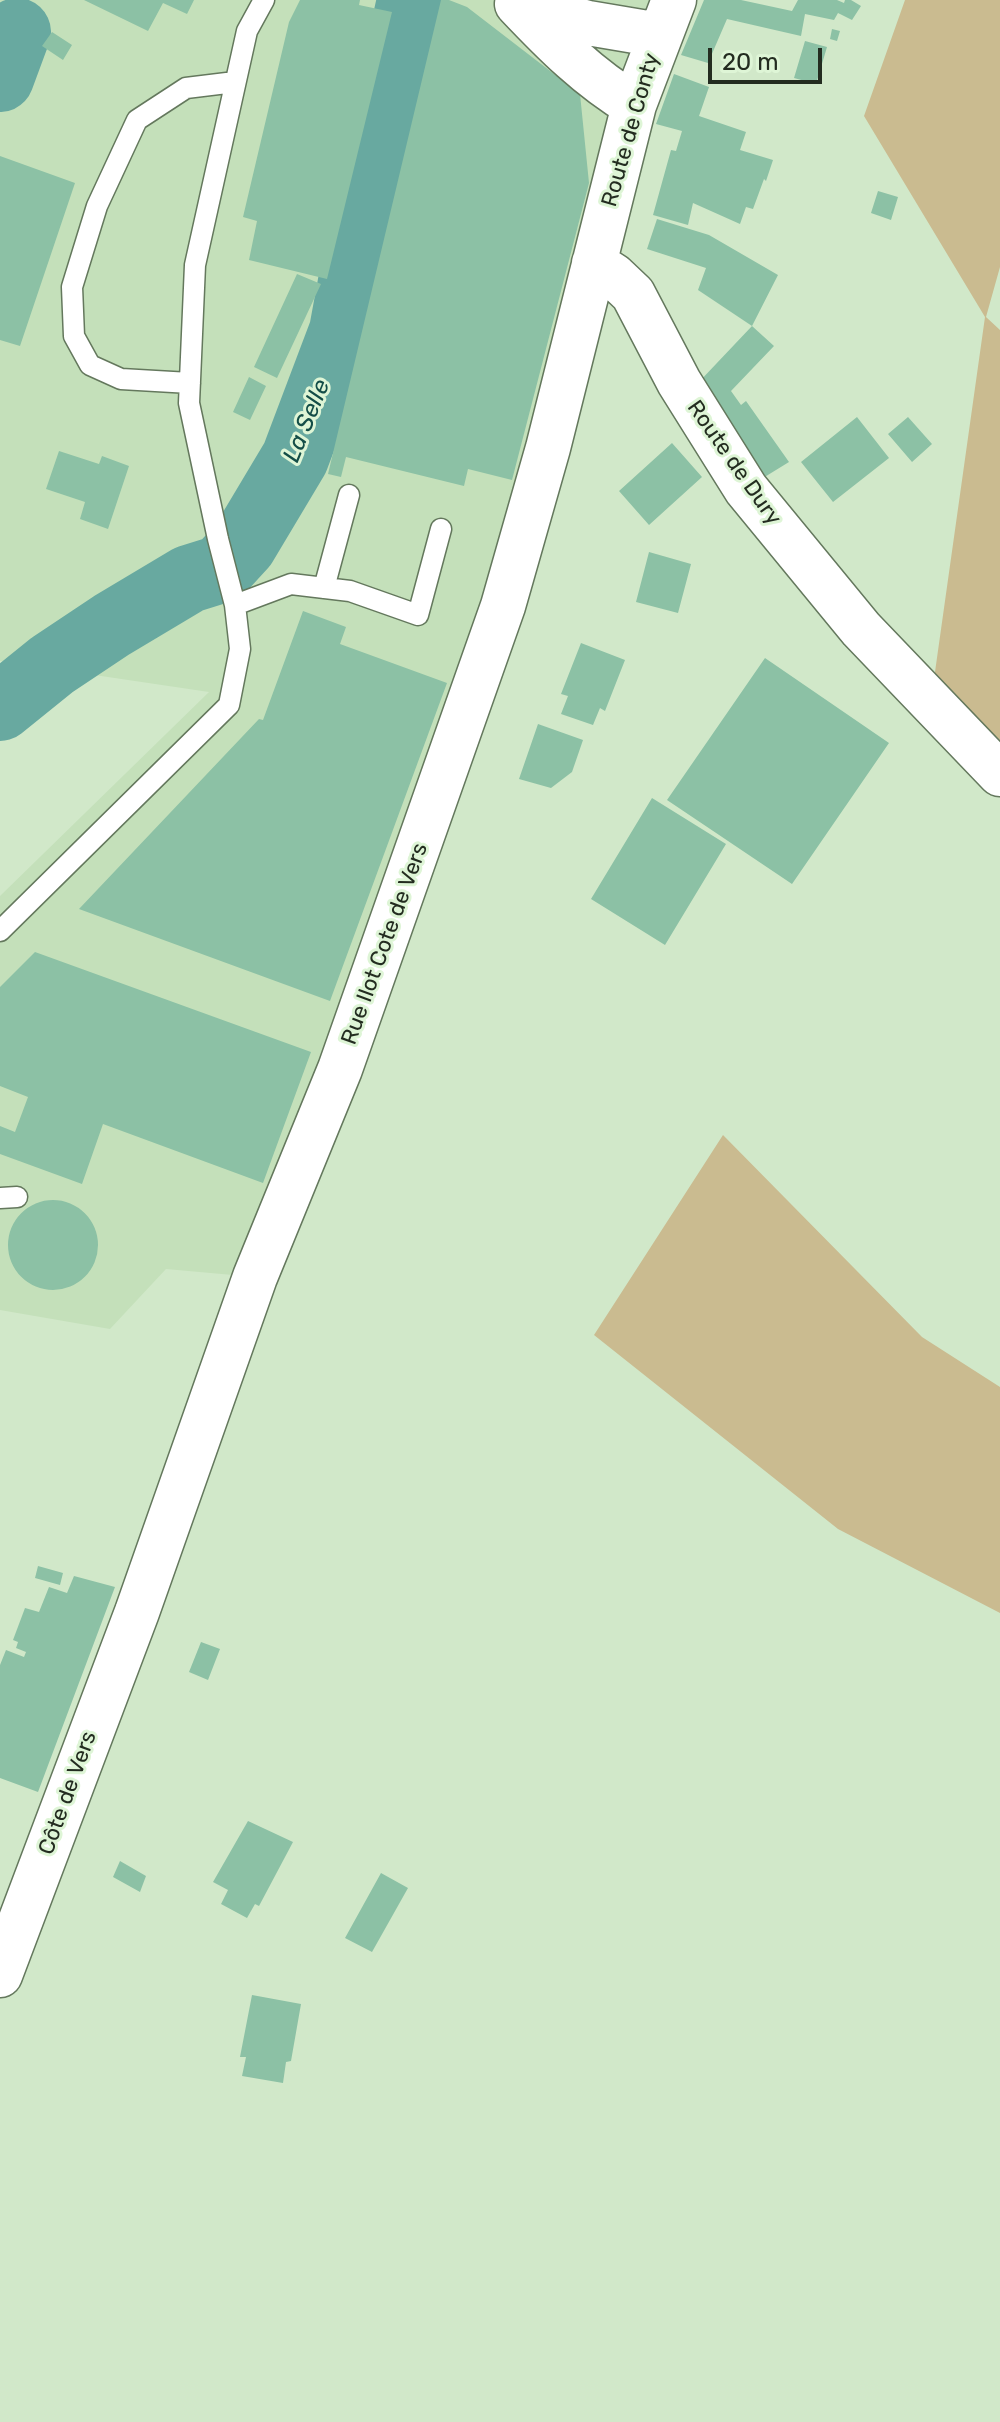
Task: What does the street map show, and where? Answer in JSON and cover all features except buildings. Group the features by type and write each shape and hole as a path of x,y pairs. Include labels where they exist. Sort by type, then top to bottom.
{"street":[{"path":"514,2 588,23 666,18"},
{"path":"514,2 568,56 606,88 634,105"},
{"name":"Route de Conty","path":"594,263 634,105 666,18"},
{"name":"Route de Dury","path":"594,263 633,294 679,382 746,489 861,629 1000,774"},
{"name":"Rue Ilot Cote de Vers","path":"137,1612 255,1277 345,1055 503,606 548,448 594,263"},
{"name":"Côte de Vers","path":"0,1975 137,1612"}],"lane":[{"path":"0,931 229,705 240,649 233,597 189,403 195,265 247,31 264,0"},
{"path":"190,383 121,379 90,365 74,336 72,287 97,206 137,120 186,88 235,82"},
{"path":"324,588 349,495"},
{"path":"233,597 291,584 350,591 418,615 441,529"}],"shaded area":[{"path":"0,0 674,0 548,448 255,1277 166,1269 110,1329 0,1310 0,896 209,692 0,661"},
{"path":"905,0 1000,0 1000,267 986,317 1000,330 1000,740 934,679 985,317 864,116"},
{"path":"723,1135 922,1337 1000,1387 1000,1613 838,1529 594,1335"}],"waterway":[{"name":"La Selle","path":"0,707 52,665 112,625 189,579 221,569 243,545 295,458 343,331 368,195 411,0"},
{"name":"La Selle","path":"0,78 17,32"}]}
